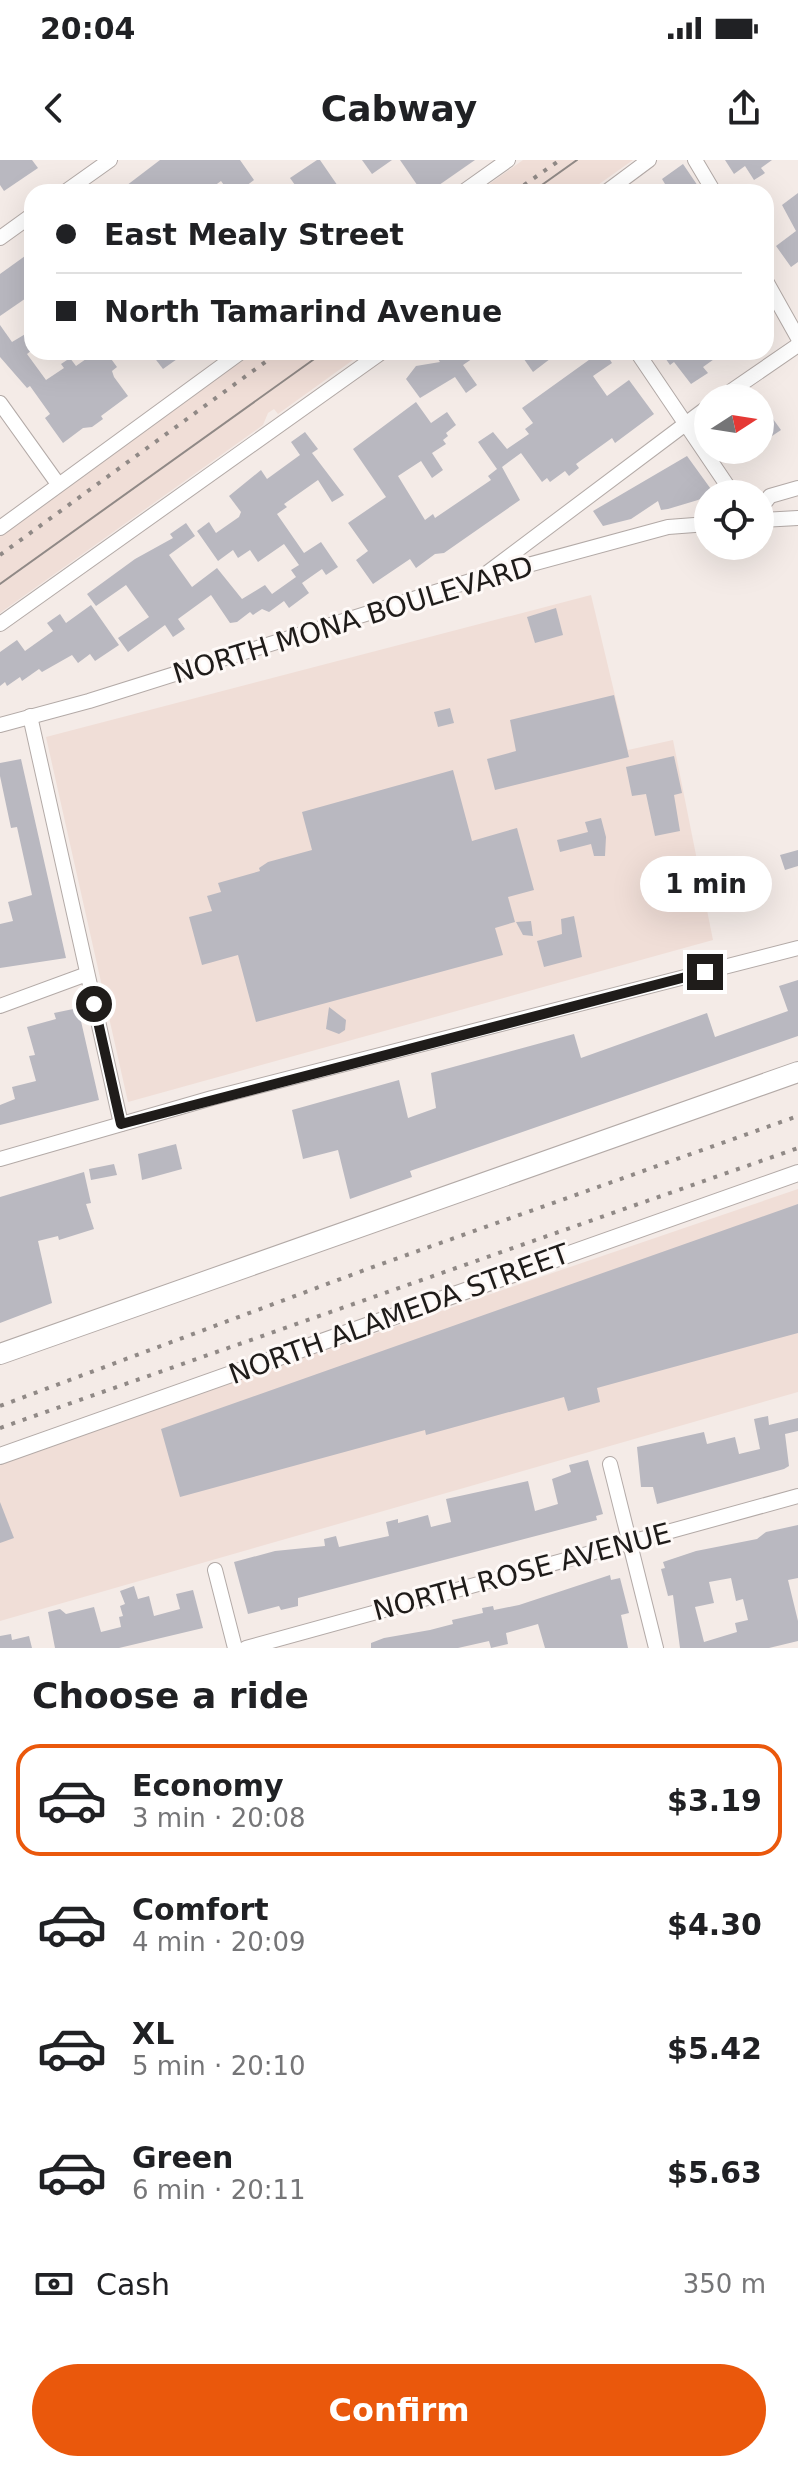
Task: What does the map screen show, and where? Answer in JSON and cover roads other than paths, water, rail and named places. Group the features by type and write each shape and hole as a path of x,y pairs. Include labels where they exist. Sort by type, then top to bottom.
{"main road":[{"path":"0,1354 798,1072"}],"street":[{"path":"76,184 110,160"},
{"path":"617,184 649,160"},
{"path":"695,160 709,184"},
{"path":"473,184 503,161"},
{"path":"0,238 24,221"},
{"path":"774,295 798,338"},
{"path":"741,384 798,345"},
{"path":"0,528 230,360"},
{"path":"0,624 371,360"},
{"path":"643,360 724,480"},
{"path":"0,403 58,484"},
{"path":"480,578 694,417"},
{"path":"774,495 798,488"},
{"path":"774,519 798,518"},
{"name":"NORTH MONA BOULEVARD","path":"0,725 480,578 668,527 694,525"},
{"path":"30,716 121,1124"},
{"path":"0,1159 121,1124 798,948"},
{"path":"0,1006 87,974"},
{"name":"NORTH ALAMEDA STREET","path":"0,1456 798,1173"},
{"path":"610,1464 632,1542 656,1648"},
{"name":"NORTH ROSE AVENUE","path":"246,1648 798,1496"},
{"path":"215,1570 235,1648"}],"tram line":[{"path":"543,184 577,160"},
{"path":"0,584 313,360"}],"railway":[{"path":"526,184 560,160"},
{"path":"0,555 268,360"},
{"path":"0,1406 370,1268 798,1116"},
{"path":"0,1428 798,1148"}]}
